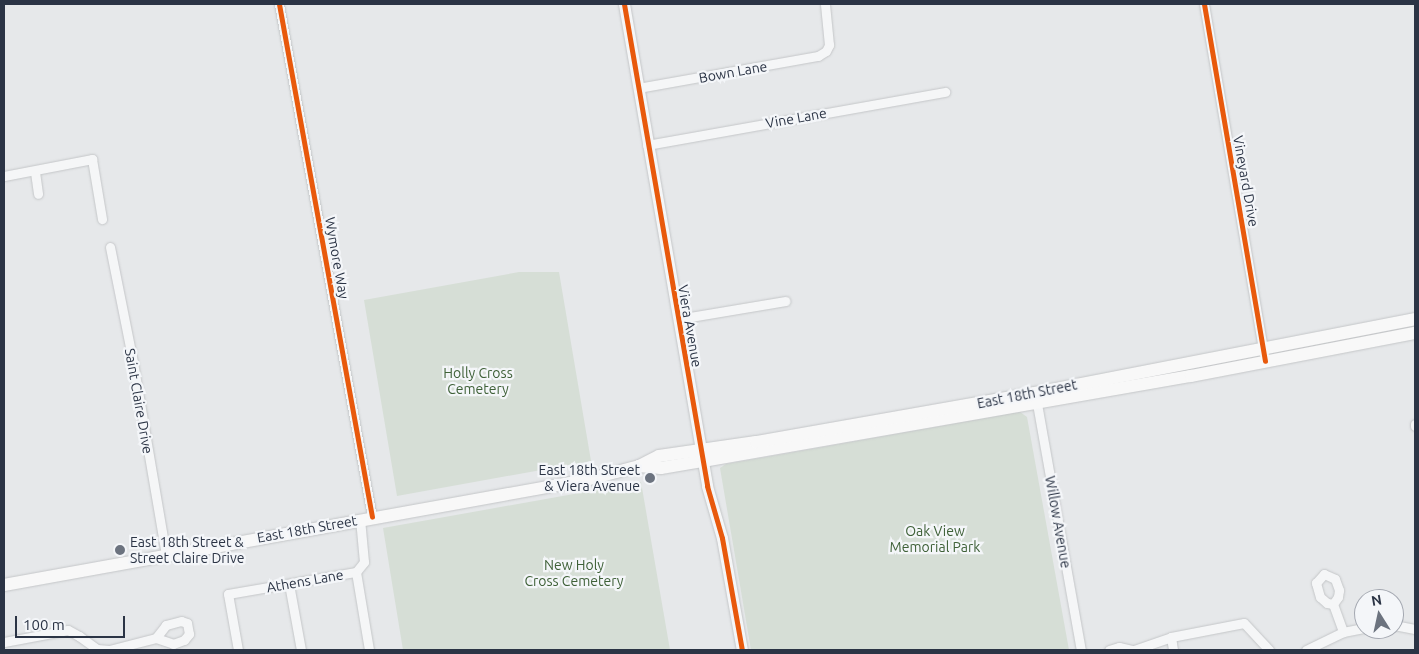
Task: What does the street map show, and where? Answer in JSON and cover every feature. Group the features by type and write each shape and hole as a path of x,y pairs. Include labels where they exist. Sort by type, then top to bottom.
{"main road":[{"name":"East 18th Street","path":"1036,398 1263,348 1415,319"},
{"name":"East 18th Street","path":"4,584 586,480 639,466 659,456 702,456 1036,398 1265,361 1415,333"}],"street":[{"name":"Wymore Way","path":"280,4 366,518"},
{"name":"Viera Avenue","path":"624,4 707,486 722,538 742,650"},
{"name":"Bown Lane","path":"638,88 807,59 826,51 830,36 825,4"},
{"name":"Vineyard Drive","path":"1204,4 1265,361"},
{"name":"Vine Lane","path":"647,145 944,92"},
{"path":"4,176 35,172 92,159 102,219"},
{"path":"35,172 38,194"},
{"name":"Saint Claire Drive","path":"110,247 133,362 166,555"},
{"path":"678,319 785,300"},
{"name":"Willow Avenue","path":"1036,398 1081,650"},
{"name":"Athens Lane","path":"238,650 228,594 356,572 364,562 366,518"},
{"path":"356,572 369,650"},
{"path":"289,584 301,650"},
{"path":"1333,604 1342,632"},
{"path":"1109,650 1120,646 1133,650 1170,637 1244,623 1269,650"},
{"path":"4,642 68,630 80,636 97,649 109,650 156,638"},
{"path":"1306,650 1342,632 1354,630"},
{"path":"1170,637 1173,650"}],"green space":[{"name":"Holly Cross Cemetery","path":"519,272 559,272 591,461 397,496 364,300"},
{"name":"Oak View Memorial Park","path":"1020,412 1027,417 1069,650 751,650 720,468 726,464"},
{"name":"New Holy Cross Cemetery","path":"641,482 670,650 403,650 383,528"}],"cycle path":[{"path":"279,4 372,517"},
{"path":"624,4 707,486 722,538 742,650"},
{"path":"1204,4 1265,361"}],"place":[{"name":"East 18th Street & Viera Avenue","path":"650,478"},
{"name":"East 18th Street & Street Claire Drive","path":"120,550"}]}
